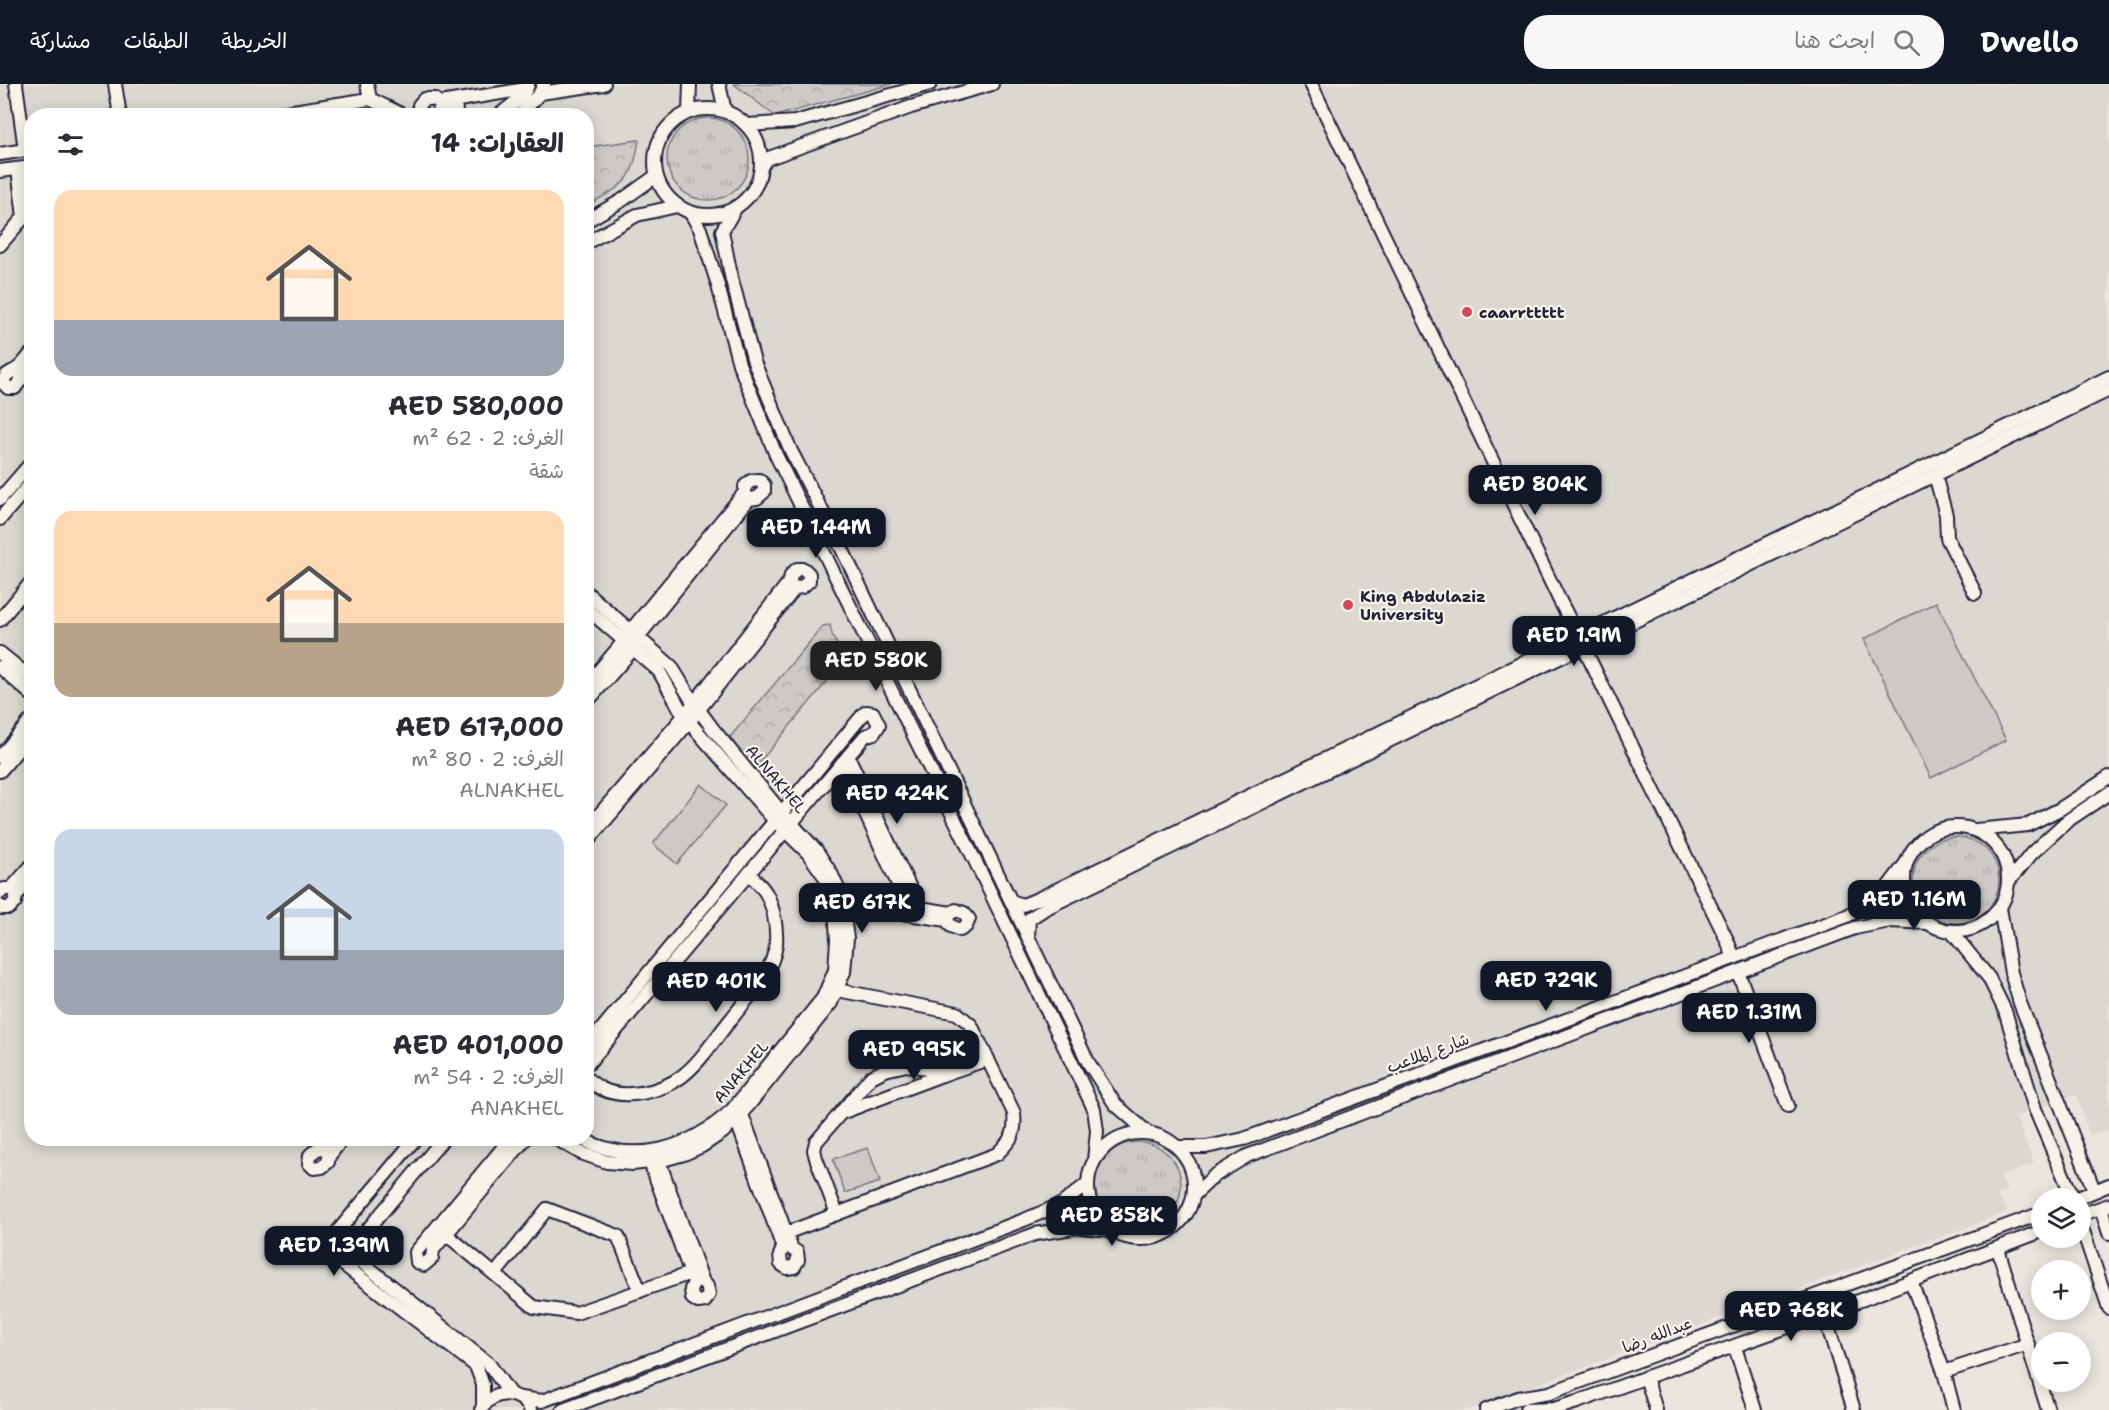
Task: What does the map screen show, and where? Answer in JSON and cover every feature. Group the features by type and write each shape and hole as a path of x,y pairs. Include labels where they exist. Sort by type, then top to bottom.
{"street":[{"path":"0,245 24,217 16,84"},
{"path":"115,84 119,108"},
{"path":"367,84 370,99"},
{"path":"526,108 542,89 604,84"},
{"path":"689,112 690,84"},
{"path":"719,84 725,111"},
{"path":"747,125 795,122 804,116 930,84"},
{"path":"992,84 911,107 814,146 766,159 754,190 736,207 722,231 732,280 754,362 791,452 843,551 1088,1062 1115,1104 1148,1133"},
{"path":"1311,84 1734,958"},
{"path":"420,108 424,99 434,99 440,104 525,90"},
{"path":"454,108 525,90"},
{"path":"506,108 525,90"},
{"path":"312,108 370,99 389,108"},
{"path":"736,207 714,215 690,212 677,206 664,193 656,176 654,157 660,138 672,122 689,112 713,108 725,111 747,125 756,137 761,152 761,167"},
{"path":"804,116 814,146"},
{"path":"0,154 22,161"},
{"path":"594,216 621,201 656,176"},
{"path":"594,239 637,215 677,206"},
{"path":"690,212 700,229 739,364 776,455 1094,1109 1097,1131 1094,1160 1087,1184 1090,1202 1098,1218 1111,1230 1127,1238 1145,1240 1162,1235 1177,1226 1188,1212 1194,1195 1195,1178 1189,1161 1179,1147 1164,1137 1148,1133 1132,1133 1117,1138 1094,1160"},
{"path":"0,256 24,228"},
{"path":"24,362 4,378 3,384 8,388 15,387 24,374"},
{"path":"1011,901 1023,905 1040,898 1935,475 2109,377"},
{"path":"1028,937 1029,920 1046,908 1581,641 2043,416 2109,390"},
{"path":"0,499 24,471"},
{"path":"1935,475 1946,514 1947,538 1975,593"},
{"path":"594,678 632,639 749,499 757,498 764,492 764,485 759,480 752,481 745,486 745,492 632,639 594,692"},
{"path":"0,519 24,491"},
{"path":"594,833 687,719 696,706 790,581 791,575 797,569 804,569 809,574 809,581 802,587 795,588 696,706"},
{"path":"0,609 24,580"},
{"path":"0,620 24,591"},
{"name":"ALNAKHEL","path":"569,1146 607,1162 632,1164 684,1154 702,1146 723,1132 831,1004 844,972 847,938 842,900 826,865 778,817 696,706 671,666 632,639 594,600"},
{"path":"594,613 632,639 659,671 687,719 778,817"},
{"path":"0,652 24,672"},
{"path":"0,667 24,688"},
{"path":"594,1038 861,717 866,712 873,713 879,725 873,733 865,736 594,1057"},
{"path":"594,821 687,719"},
{"path":"0,757 24,728"},
{"path":"0,771 24,742"},
{"path":"845,760 913,907"},
{"path":"1976,830 1990,839 2001,851 2007,865 2009,881 2000,908 1991,919 1979,927 1965,931 1951,931 1928,923 1915,912 1907,897 1904,880 1906,863 1914,848 1926,836 1942,829 1959,827 1976,830 2028,825 2109,777"},
{"path":"2009,881 2032,853 2067,821 2109,793"},
{"name":"ANAKHEL","path":"594,1143 614,1151 650,1152 676,1146 716,1125 732,1110 823,999 835,970 837,940 835,907 825,877 789,827"},
{"name":"شارع الملاعب","path":"1179,1147 1206,1147 1244,1139 1847,916 1881,896 1906,863"},
{"path":"594,1084 603,1090 620,1094 642,1093 681,1077 759,985 770,965 776,945 775,919 766,894 749,873"},
{"path":"0,893 11,889 24,874"},
{"path":"0,906 9,908 24,886"},
{"path":"842,900 951,913 956,910 964,913 969,919 966,926 960,930 951,926 947,920 842,900"},
{"path":"2000,908 2011,973 2020,1003 2094,1190"},
{"name":"شارع الملاعب","path":"1194,1195 1214,1176 1247,1156 1855,928 1890,921 1928,923"},
{"path":"1951,931 1989,978 2004,1011 2035,1109 2069,1188"},
{"path":"1738,972 1788,1106"},
{"path":"786,1233 998,1154 1007,1144 1015,1128 1014,1113 971,1024 957,1013 837,990"},
{"path":"837,1115 988,1059"},
{"path":"837,1214 814,1150 816,1142 871,1077 906,1065 921,1067 942,1075"},
{"path":"738,1115 792,1249 797,1252 798,1260 794,1267 788,1268 781,1264 780,1255 783,1248 738,1115"},
{"path":"326,1146 310,1155 309,1162 314,1168 322,1167 328,1162 329,1156 337,1146"},
{"path":"409,1146 323,1249 476,1366 483,1385 482,1408"},
{"path":"437,1146 349,1252 489,1364 531,1410"},
{"path":"504,1146 416,1252 417,1262 424,1265 432,1258 433,1250 519,1146"},
{"path":"654,1161 703,1282 708,1286 709,1294 705,1300 698,1302 692,1298 691,1289 694,1282 654,1161"},
{"path":"482,1408 492,1397 516,1396 542,1401 1024,1220 1062,1204 1087,1184"},
{"path":"2091,1192 2109,1185"},
{"path":"2105,1206 2109,1233"},
{"path":"495,1274 547,1209 618,1236 640,1291"},
{"name":"عبدالله رضا","path":"1486,1410 1518,1398 1549,1393 2031,1217"},
{"path":"563,1410 1035,1234 1079,1227 1111,1230"},
{"path":"446,1234 534,1307 576,1313 690,1273"},
{"path":"1518,1398 1529,1410 1554,1409 1735,1347 2031,1236"},
{"path":"2089,1248 2109,1308"},
{"path":"1998,1249 2048,1410"},
{"path":"1911,1281 1944,1372 1954,1410"},
{"path":"1824,1314 1854,1410"},
{"path":"1944,1372 2028,1344"},
{"path":"1735,1347 1755,1410"},
{"path":"1646,1377 1654,1404 1648,1410"},
{"path":"1549,1393 1554,1409"}],"shaded area":[{"name":"King Abdulaziz University","path":"0,84 2109,84 2109,1131 2090,1135 2076,1095 2016,1117 2034,1163 2001,1177 2008,1190 1997,1195 2008,1212 1468,1410 0,1410"}],"green space":[{"path":"734,84 892,84 775,116"},
{"path":"708,118 724,121 737,130 746,143 749,159 746,175 737,188 724,197 708,200 692,197 679,188 670,175 667,159 670,143 679,130 692,121"},
{"path":"639,140 633,166 624,182 594,202 594,146"},
{"path":"1936,602 2006,740 1931,778 1864,639"},
{"path":"830,625 833,638 843,651 845,660 753,770 730,737 823,626"},
{"path":"701,784 726,805 677,864 653,844"},
{"path":"1956,837 1972,841 1986,850 1995,864 1999,880 1995,896 1986,910 1972,919 1956,923 1940,919 1926,910 1917,896 1913,880 1917,864 1926,850 1940,841"},
{"path":"1138,1142 1162,1149 1174,1161 1181,1185 1174,1209 1162,1221 1138,1228 1114,1221 1102,1209 1095,1185 1102,1161 1114,1149"},
{"path":"868,1148 880,1182 845,1193 833,1159"}],"place":[{"name":"caarrttttt","path":"1467,312"},
{"name":"King Abdulaziz University","path":"1348,605"}]}
